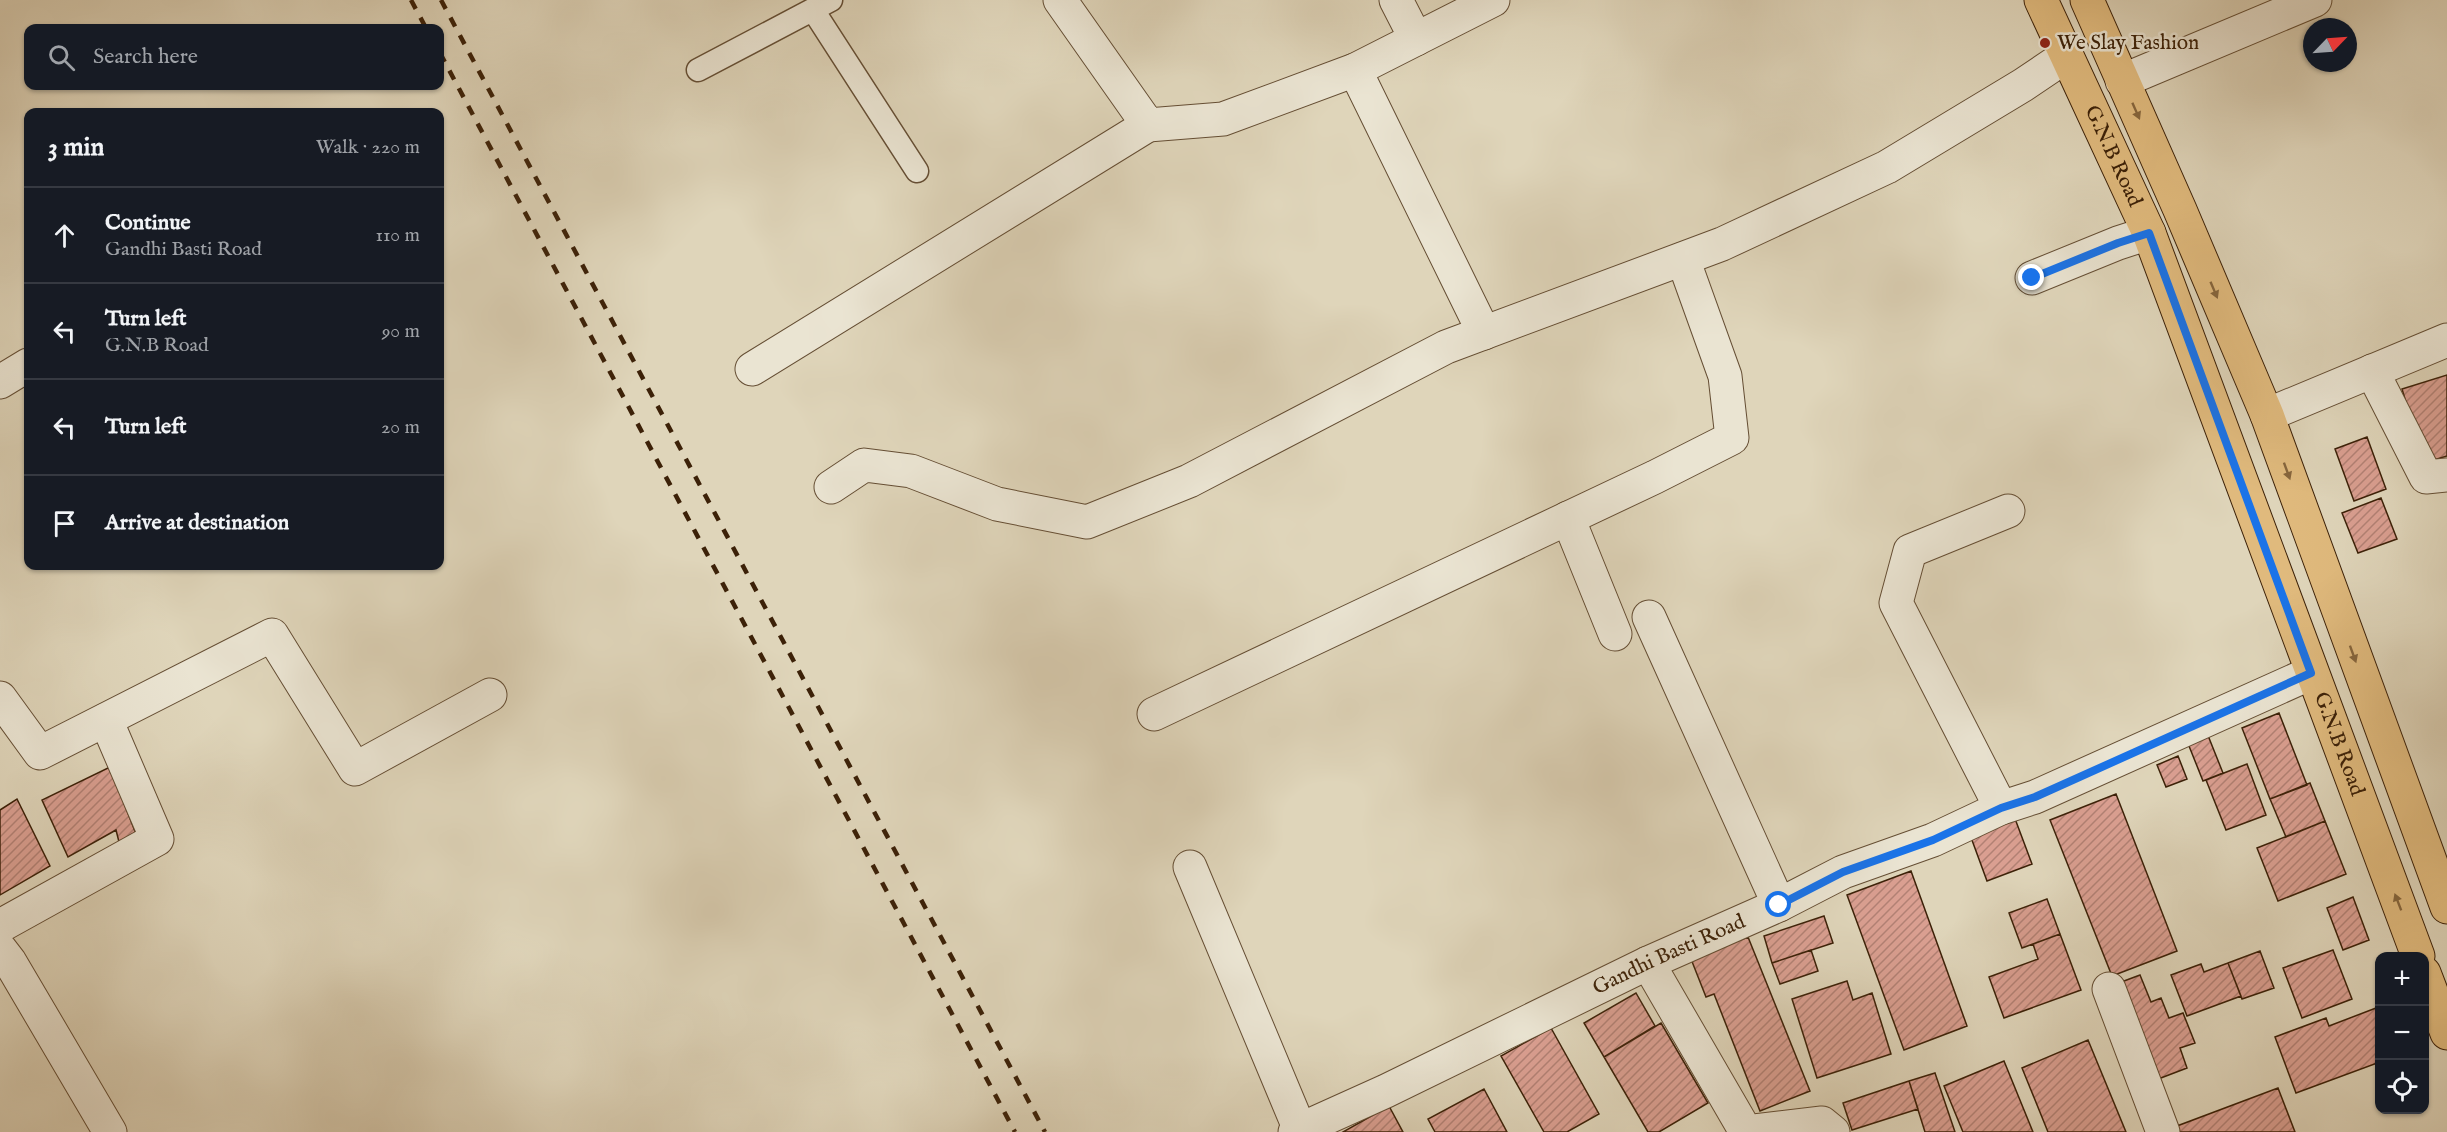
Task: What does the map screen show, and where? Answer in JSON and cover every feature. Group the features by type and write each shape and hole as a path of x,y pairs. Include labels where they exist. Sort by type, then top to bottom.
{"main road":[{"name":"G.N.B Road","path":"2041,0 2149,233 2416,952"},
{"name":"G.N.B Road","path":"2087,0 2267,415 2447,906"},
{"path":"2429,986 2447,1033"}],"street":[{"path":"1060,0 1148,125"},
{"path":"1396,0 1416,39"},
{"path":"752,369 1148,125 1223,119 1355,70 1493,0"},
{"path":"2122,81 2315,0"},
{"path":"831,487 864,465 911,471 997,504 1087,522 1189,481 1446,347 1722,244 1887,167 2023,85 2066,56"},
{"path":"1355,70 1484,333"},
{"path":"2032,278 2149,233"},
{"path":"1154,714 1732,438 1725,376 1683,258"},
{"path":"2267,415 2447,340"},
{"path":"0,382 24,367"},
{"path":"2372,371 2426,477 2447,475"},
{"path":"2001,808 1896,603 1910,550 2008,511"},
{"path":"1568,518 1615,634"},
{"path":"1649,617 1779,905"},
{"path":"0,698 40,753 272,635 356,769 490,695"},
{"name":"Gandhi Basti Road","path":"1298,1131 1396,1086 1648,963 1779,905 1843,872 1933,840 2001,808 2035,797 2311,673"},
{"path":"0,926 157,839 106,720"},
{"path":"1190,867 1298,1131"},
{"path":"0,949 10,962 110,1132"},
{"path":"1648,963 1746,1132 1822,1123 1833,1132"},
{"path":"2109,989 2163,1132"}],"lane":[{"path":"698,70 822,5 917,171"}],"building":[{"path":"2447,375 2447,456 2424,463 2402,389"},
{"path":"2367,437 2386,489 2354,501 2335,449"},
{"path":"2381,498 2397,539 2358,553 2342,513"},
{"path":"2279,713 2307,785 2270,799 2242,728"},
{"path":"2207,733 2223,773 2203,781 2187,741"},
{"path":"2178,756 2187,779 2166,787 2157,765"},
{"path":"2247,764 2266,815 2226,830 2206,780"},
{"path":"110,767 136,834 119,842 116,830 68,857 42,800"},
{"path":"2310,783 2325,821 2286,837 2270,799"},
{"path":"2116,794 2177,951 2112,976 2050,820"},
{"path":"17,799 50,866 0,895 0,810"},
{"path":"2014,816 2032,864 1987,881 1969,832"},
{"path":"2325,821 2346,874 2278,901 2257,848"},
{"path":"1911,871 1967,1026 1904,1050 1847,895"},
{"path":"2353,897 2369,940 2343,950 2327,908"},
{"path":"2047,899 2060,934 2022,948 2009,913"},
{"path":"1824,916 1833,943 1772,963 1764,936"},
{"path":"2060,934 2081,990 2004,1018 1989,977 2038,959 2033,944"},
{"path":"1748,937 1810,1091 1760,1111 1714,994 1706,997 1691,959"},
{"path":"1811,950 1818,971 1780,984 1772,963"},
{"path":"2333,950 2352,999 2302,1018 2283,968"},
{"path":"2260,951 2274,988 2242,999 2228,963"},
{"path":"2228,963 2241,996 2187,1016 2171,975 2201,964 2204,972"},
{"path":"2140,975 2151,1002 2161,998 2169,1018 2183,1013 2195,1043 2180,1048 2187,1068 2153,1081 2116,984"},
{"path":"1847,981 1853,1000 1872,993 1891,1054 1817,1078 1792,999"},
{"path":"1636,993 1655,1026 1604,1057 1584,1023"},
{"path":"2375,1008 2375,1064 2296,1093 2275,1037 2326,1018 2329,1026"},
{"path":"1661,1023 1708,1103 1659,1132 1648,1132 1604,1057"},
{"path":"1551,1028 1599,1114 1567,1132 1544,1132 1501,1056"},
{"path":"2088,1040 2126,1132 2048,1132 2022,1068"},
{"path":"2004,1061 2033,1132 1963,1132 1944,1086"},
{"path":"1935,1073 1955,1132 1925,1132 1909,1081"},
{"path":"1909,1081 1918,1109 1852,1130 1843,1103"},
{"path":"2278,1088 2295,1132 2180,1132 2177,1126"},
{"path":"1484,1089 1507,1132 1435,1132 1428,1119"},
{"path":"1389,1106 1403,1132 1343,1132"}],"railway":[{"path":"411,0 424,24"},
{"path":"441,0 1045,1132"},
{"path":"444,61 1015,1132"}],"place":[{"name":"We Slay Fashion","path":"2045,43"}],"route":[{"path":"1779,905 1843,872 1933,840 2001,808 2035,797 2311,673 2149,233 2032,278"}]}
